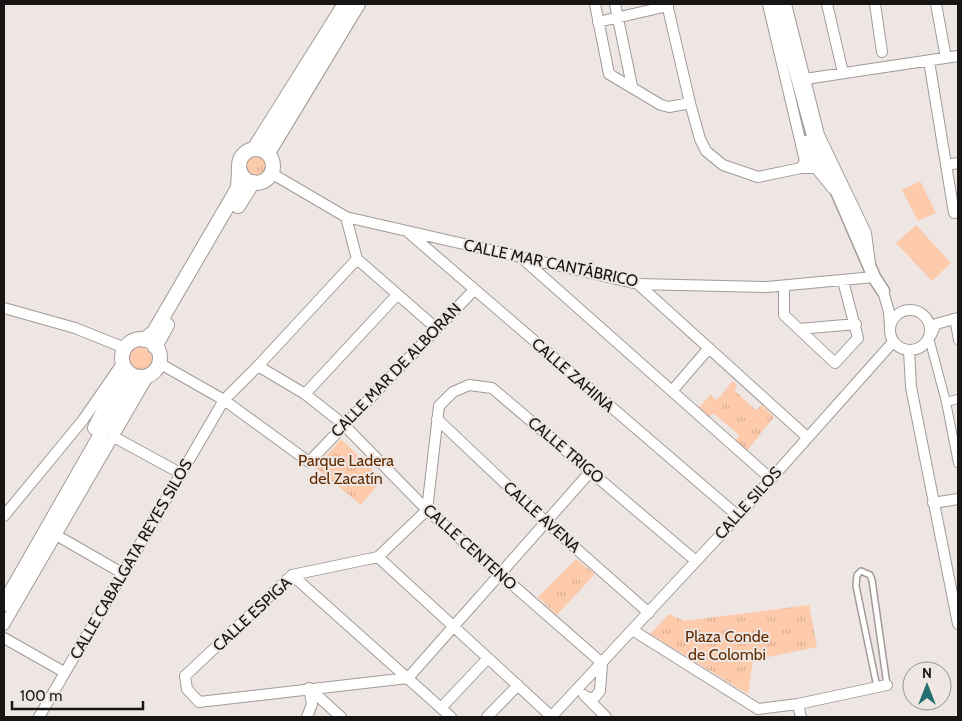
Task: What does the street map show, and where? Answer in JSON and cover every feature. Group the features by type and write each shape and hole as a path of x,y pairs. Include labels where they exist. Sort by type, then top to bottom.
{"main road":[{"path":"150,343 154,332 238,188 240,159 244,154 254,149 346,4"},
{"path":"268,153 358,4"},
{"path":"240,170 244,178 253,182 264,181 271,173 273,163 268,153 254,149"},
{"path":"150,343 253,182"},
{"path":"4,586 98,422 124,365 125,348 133,341 150,343 158,352 159,363 143,376 104,429 4,604"},
{"path":"124,365 143,376"}],"street":[{"path":"595,4 610,74 661,105 669,107 690,103"},
{"path":"615,4 632,86"},
{"path":"768,4 805,161 801,168"},
{"path":"777,4 813,136 837,194 872,272 883,291 896,306 905,311"},
{"path":"786,4 820,135 866,233 872,272"},
{"path":"827,4 843,73"},
{"path":"875,4 882,52"},
{"path":"936,4 946,58"},
{"path":"598,22 667,5 702,146 714,159 723,165 758,177 801,168 816,168"},
{"path":"805,79 958,56"},
{"path":"929,60 954,213 958,212"},
{"path":"787,86 816,168 837,194"},
{"path":"946,165 958,163"},
{"name":"CALLE MAR CANTÁBRICO","path":"271,173 346,217 507,252 522,258 638,284 784,286 842,281 872,272"},
{"path":"346,217 357,259 436,328"},
{"name":"CALLE ZAHINA","path":"409,232 738,516"},
{"path":"522,258 771,479"},
{"name":"CALLE CABALGATA REYES SILOS","path":"38,717 224,400 357,259"},
{"path":"784,286 784,315 835,362 858,338 856,324 842,281"},
{"path":"638,284 807,437"},
{"name":"CALLE MAR DE ALBORAN","path":"224,400 309,462 474,290"},
{"path":"883,291 889,312 893,342 903,350 909,351 921,348 936,324 956,318 958,340"},
{"path":"305,394 397,295"},
{"path":"4,308 75,328 125,348"},
{"path":"890,326 895,316 911,310 923,315 930,325 929,338 946,402 958,464"},
{"path":"799,329 856,324"},
{"name":"CALLE SILOS","path":"602,664 738,516 893,342"},
{"path":"672,391 709,348"},
{"path":"909,351 911,387 958,624"},
{"path":"159,363 224,400"},
{"path":"4,516 83,420 124,365"},
{"name":"CALLE CENTENO","path":"258,366 305,394 344,424 428,510 602,664"},
{"path":"4,625 114,436 143,376"},
{"name":"CALLE TRIGO","path":"437,419 439,406 453,392 469,385 492,388 696,561"},
{"path":"946,402 958,399"},
{"path":"437,419 428,510 378,558 552,717 571,697 589,690"},
{"name":"CALLE AVENA","path":"437,419 546,522 649,613"},
{"path":"114,436 180,474"},
{"path":"309,688 408,678 591,471"},
{"path":"933,503 958,499"},
{"path":"56,535 122,573"},
{"name":"CALLE ESPIGA","path":"309,688 199,702 187,689 185,676 292,575 378,558"},
{"path":"292,575 451,717"},
{"path":"634,631 758,709 798,704 882,686"},
{"path":"4,638 64,672"},
{"path":"441,708 488,658"},
{"path":"602,664 589,690 595,712 606,717"},
{"path":"487,717 518,685"},
{"path":"307,717 312,704 309,688"},
{"path":"309,688 341,717"},
{"path":"798,704 801,717"}],"lane":[{"path":"860,571 866,572 872,580 886,668 882,686 856,586 857,575 860,571"}],"green space":[{"path":"256,153 265,157 269,166 265,175 256,179 247,175 243,166 247,157"},
{"path":"920,181 936,213 918,221 902,190"},
{"path":"916,225 951,263 932,281 896,243"},
{"path":"140,347 149,350 152,359 149,368 140,371 131,368 128,359 131,350"},
{"path":"733,381 737,385 735,391 756,410 762,405 774,417 747,451 735,441 739,435 713,413 708,418 698,409 710,395 717,400"},
{"name":"Parque Ladera del Zacatín","path":"341,439 382,479 361,505 316,468"},
{"path":"576,559 595,574 557,615 538,597"},
{"name":"Plaza Conde de Colombi","path":"809,605 817,647 753,660 748,694 650,634 669,614 684,621"}]}
